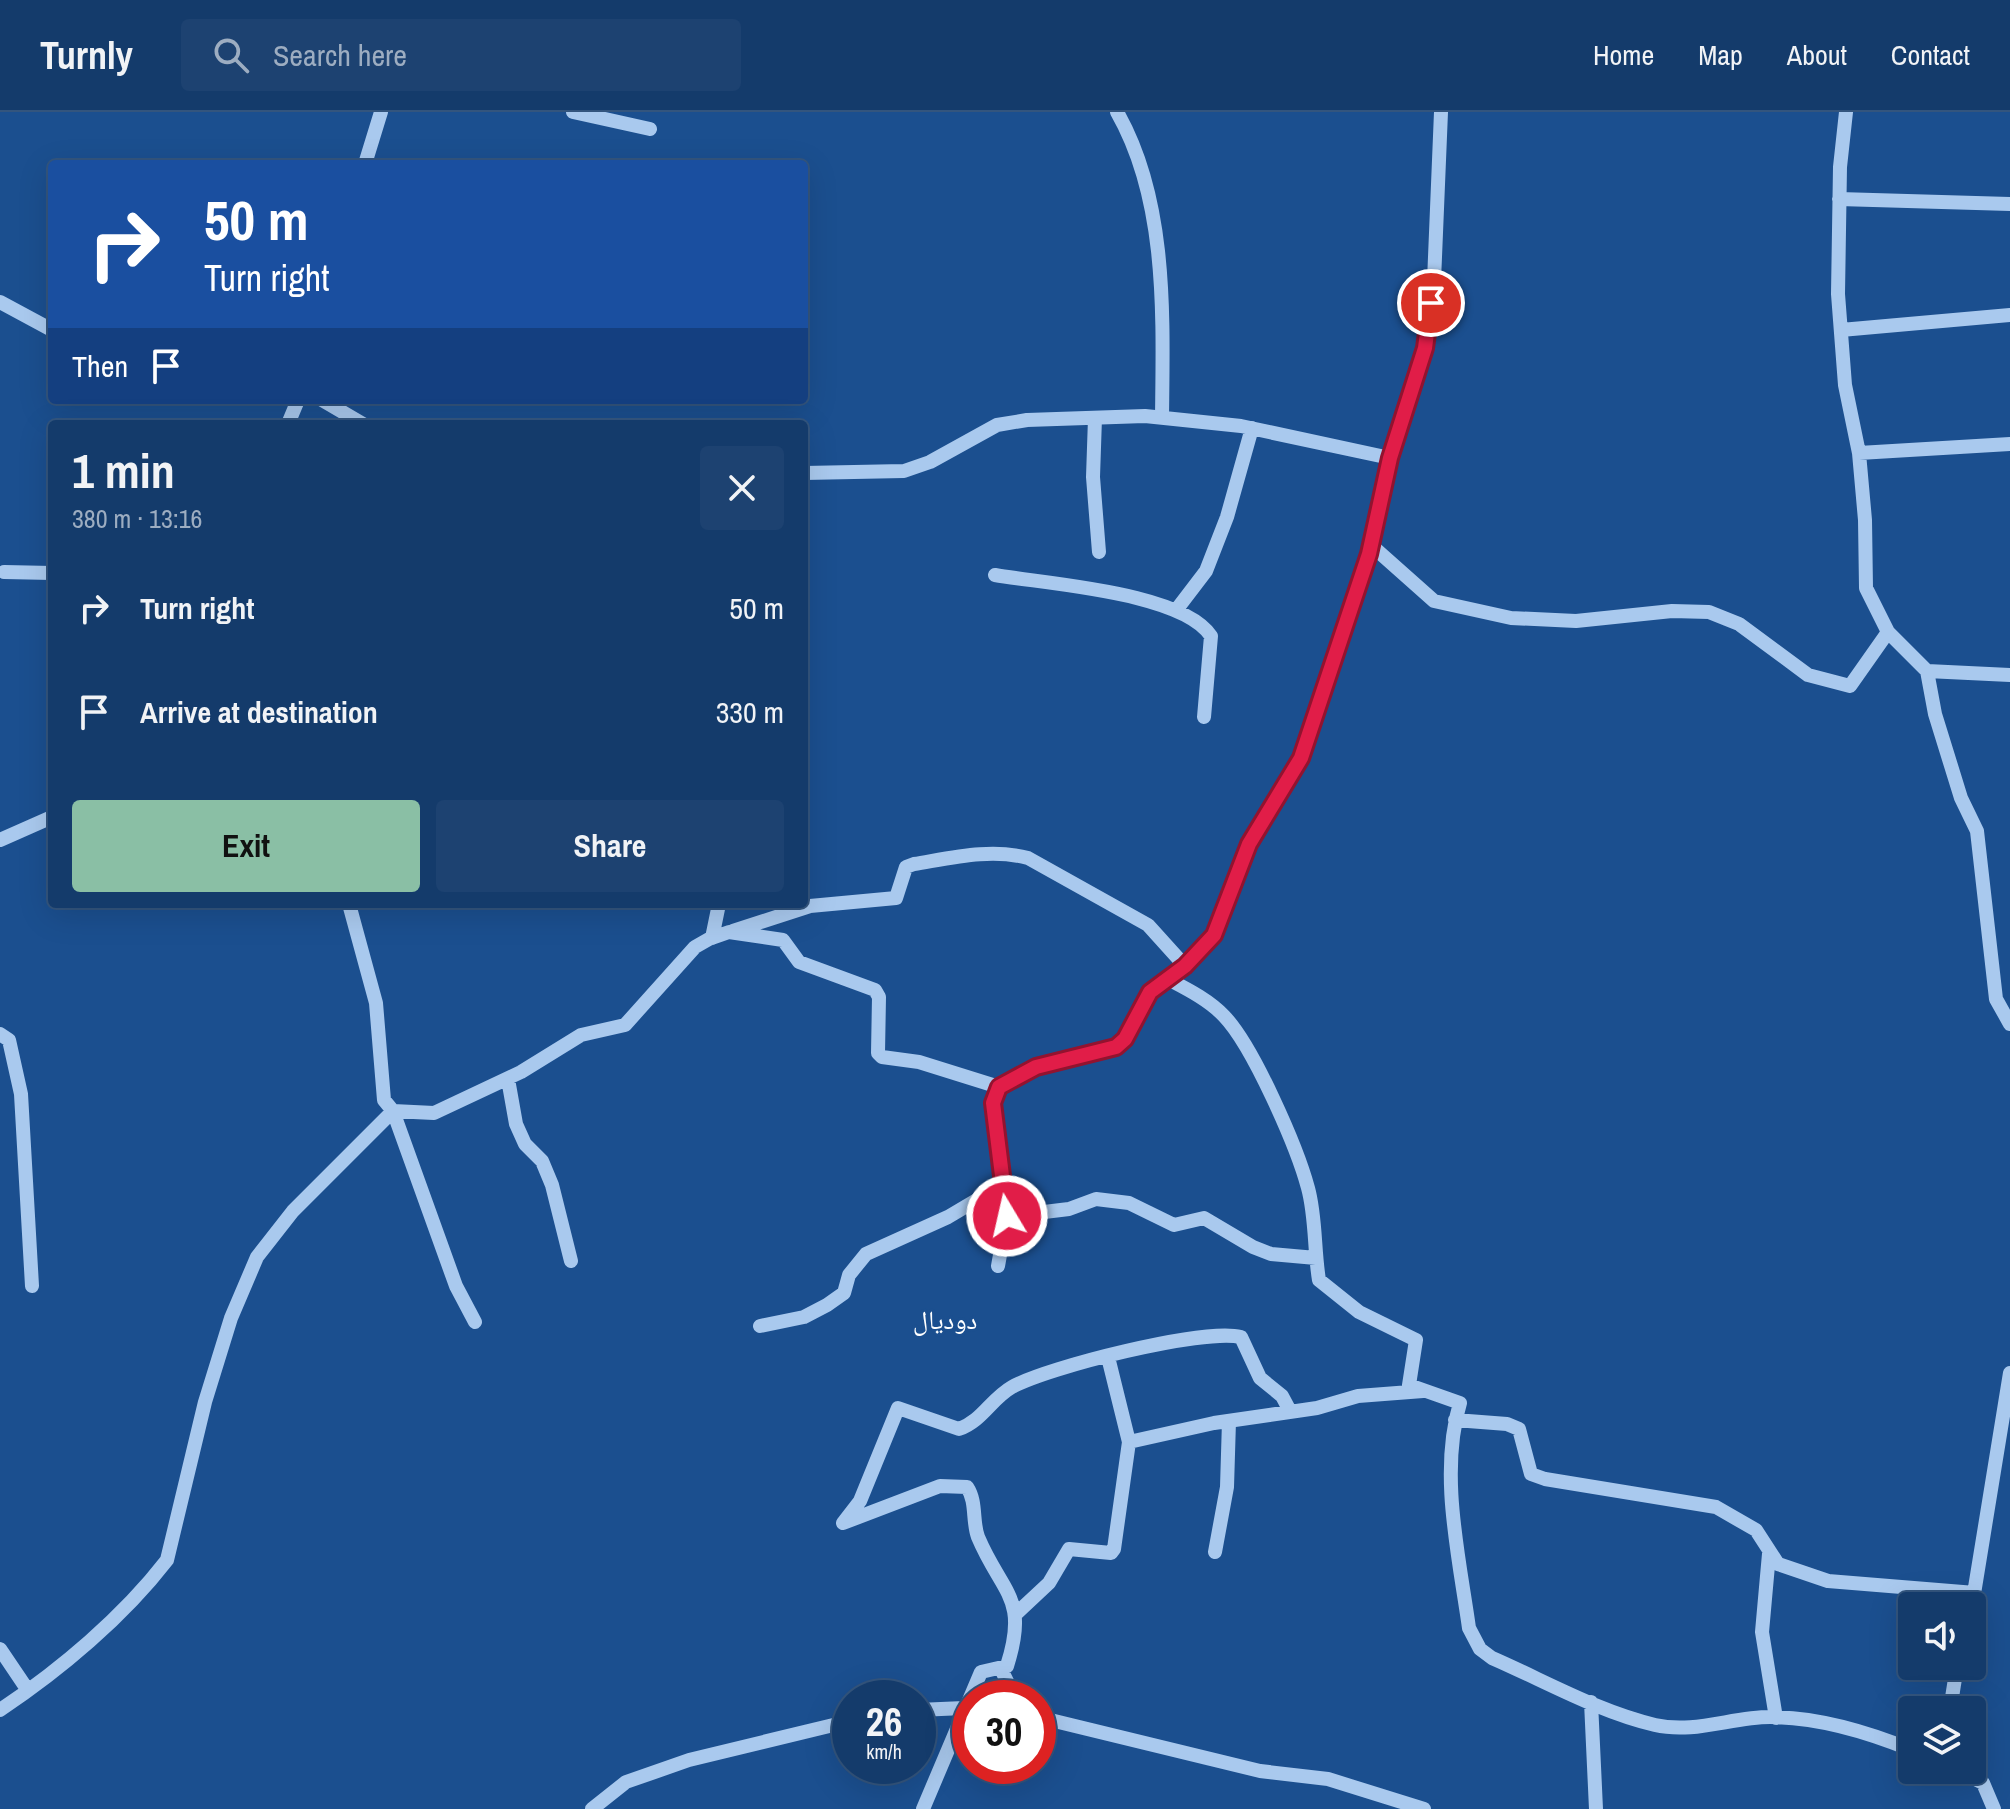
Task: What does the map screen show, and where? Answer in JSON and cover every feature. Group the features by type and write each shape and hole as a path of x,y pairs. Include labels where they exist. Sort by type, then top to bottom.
{"street":[{"path":"366,160 381,112"},
{"path":"573,112 650,129"},
{"path":"1117,112 1133,140 1151,206 1163,326 1162,418"},
{"path":"998,1266 1005,1226 993,1103 999,1087 1036,1067 1116,1047 1125,1039 1150,992 1185,966 1214,935 1249,844 1301,758 1371,545 1390,458 1425,348 1434,281 1441,112"},
{"path":"1846,112 1839,199 1841,330 1845,385 1859,453 1865,520 1866,588 1888,632 1927,671 1943,742 1961,798 1977,831 1996,999 2010,1024"},
{"path":"1839,199 2010,204"},
{"path":"0,302 48,328"},
{"path":"1841,330 2010,315"},
{"path":"329,404 356,420"},
{"path":"1095,418 1093,477 1099,552"},
{"path":"808,473 904,471 930,462 997,425 1027,420 1095,418 1162,418 1252,428 1390,458"},
{"path":"1177,609 1206,571 1227,517 1252,428"},
{"path":"1859,453 2010,444"},
{"path":"1371,545 1434,601 1511,618 1550,620 1576,621 1672,611 1709,612 1739,624 1808,675 1850,686 1888,632"},
{"path":"4,572 48,573"},
{"path":"995,575 1076,585 1177,609 1198,622 1211,636 1204,717"},
{"path":"1927,671 2010,675"},
{"path":"0,840 48,819"},
{"path":"808,907 896,898 906,867 914,864 977,854 1013,854 1028,858 1148,925 1185,966"},
{"path":"350,908 376,1003 384,1100 393,1111 456,1286 475,1322"},
{"path":"712,938 718,908"},
{"path":"0,1710 92,1636 151,1581 167,1560 205,1402 231,1318 257,1257 293,1211 393,1111 434,1113 508,1079 581,1035 625,1025 695,947 712,938 804,908"},
{"path":"729,932 783,940 799,962 875,990 879,997 878,1053 882,1057 919,1062 999,1087"},
{"path":"1168,979 1197,995 1224,1016 1247,1046 1304,1176 1319,1280 1359,1312 1416,1340 1409,1385 1460,1403 1455,1420 1451,1469 1469,1628 1480,1649 1492,1658 1591,1702 1656,1726 1689,1728 1776,1718 1816,1722 1898,1744"},
{"path":"0,1034 9,1040 21,1094 32,1286"},
{"path":"508,1079 516,1124 525,1144 542,1161 552,1185 571,1261"},
{"path":"760,1326 804,1317 827,1305 844,1293 849,1275 866,1254 948,1217 1002,1185"},
{"path":"1005,1226 1036,1213 1069,1209 1096,1199 1108,1200 1129,1203 1174,1225 1204,1218 1271,1254 1316,1258"},
{"path":"977,1680 981,1672 1007,1666 1014,1643 1017,1613 1009,1591 978,1536 967,1487 940,1486 843,1523 860,1501 898,1408 959,1429 984,1415 1011,1387 1144,1346 1214,1336 1241,1337 1260,1378 1282,1396 1290,1411"},
{"path":"1017,1613 1049,1583 1069,1549 1111,1553 1114,1549 1129,1442 1115,1397 1108,1357"},
{"path":"1975,1592 2010,1373"},
{"path":"1129,1442 1358,1396 1423,1391"},
{"path":"1455,1420 1507,1424 1519,1429 1526,1466 1531,1474 1729,1512 1756,1530 1778,1564 1828,1581 1913,1592"},
{"path":"1215,1552 1227,1487 1229,1421"},
{"path":"1769,1554 1762,1632 1776,1718"},
{"path":"0,1649 27,1689"},
{"path":"1001,1669 1006,1680"},
{"path":"1591,1702 1596,1809"},
{"path":"1056,1721 1260,1771 1328,1779 1424,1809"},
{"path":"592,1809 626,1782 689,1760 832,1725"},
{"path":"923,1809 952,1738"},
{"path":"1983,1784 1994,1809"}],"district":[{"name":"دودیال","path":"945,1320"}],"route":[{"path":"1007,1216 993,1103 999,1087 1036,1067 1116,1047 1125,1039 1150,992 1185,966 1214,935 1249,844 1301,758 1369,554 1390,458 1425,348 1431,303"}]}
